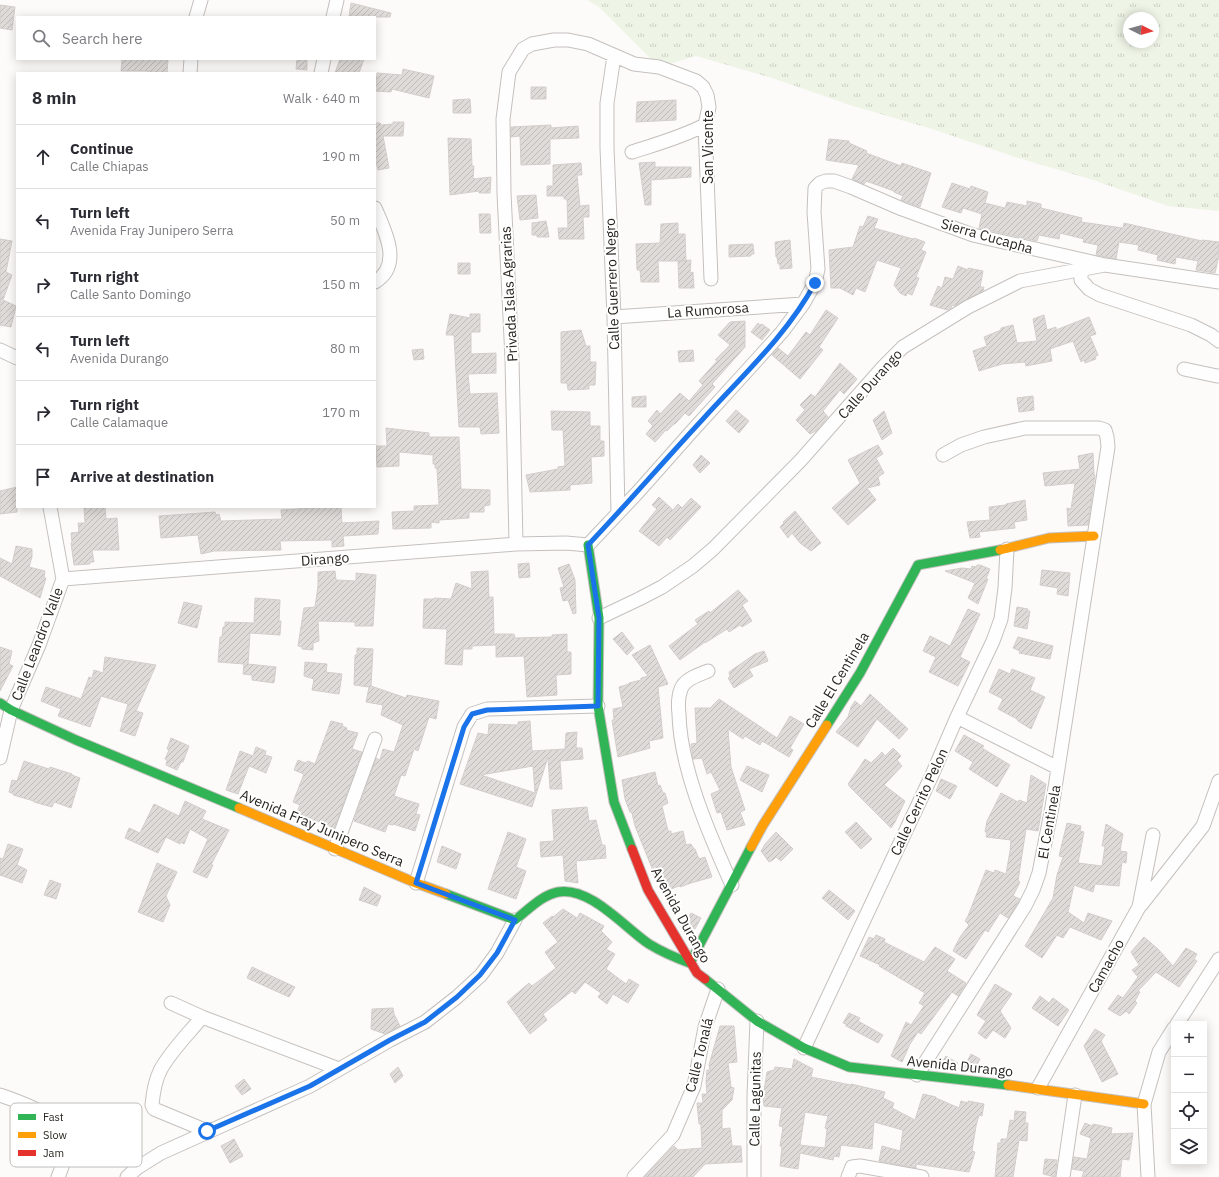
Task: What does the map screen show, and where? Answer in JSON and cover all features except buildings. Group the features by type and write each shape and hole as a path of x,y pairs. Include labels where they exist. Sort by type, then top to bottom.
{"street":[{"path":"196,16 201,0"},
{"path":"333,16 337,0"},
{"name":"San Vicente","path":"523,49 532,44 554,40 568,40 588,44 634,64 659,67 696,81 703,87 707,95 709,107 706,125 711,279"},
{"name":"Privada Islas Agrarias","path":"516,544 512,359 502,119 509,72 523,49"},
{"name":"Calle Guerrero Negro","path":"614,56 607,103 607,148 614,317 618,513"},
{"path":"190,72 191,60"},
{"path":"321,72 324,60"},
{"path":"632,152 672,140 706,125"},
{"name":"Sierra Cucapha","path":"803,304 815,283 818,269 814,212 815,188 820,183 826,181 834,181 851,187 902,209 973,235 1104,265"},
{"path":"376,210 386,233 390,252 389,268 382,278 376,281"},
{"name":"Calle Durango","path":"599,618 662,587 693,566 713,549 800,461 884,366 903,347 968,307 1020,281 1104,265 1219,282"},
{"path":"1085,268 1081,274 1081,280 1089,289 1100,295 1191,325 1211,335 1219,341"},
{"path":"588,545 778,337 803,304"},
{"name":"La Rumorosa","path":"614,317 803,304"},
{"path":"0,350 16,358"},
{"path":"1184,369 1219,376"},
{"name":"El Centinela","path":"917,1075 1025,906 1034,890 1040,873 1052,807 1108,447 1107,437 1104,430 1099,428 1025,428 984,437 961,445 943,455"},
{"name":"Calle Leandro Valle","path":"0,758 12,710 39,645 63,579 50,508"},
{"name":"Calle El Centinela","path":"690,963 763,825 860,673 918,565 1007,549 1049,538 1094,536"},
{"name":"Dirango","path":"63,579 516,544 588,545"},
{"name":"Avenida Durango","path":"588,545 599,618 598,706 614,802 648,890 697,973 757,1020 804,1048 849,1067 1038,1088 1075,1095 1144,1104"},
{"name":"Calle Cerrito Pelon","path":"804,1048 993,641 1001,619 1006,588 1007,549"},
{"path":"708,671 688,680 681,689 678,702 679,731 691,781 717,852 732,885"},
{"name":"Avenida Fray Junipero Serra","path":"0,704 76,740 416,883 515,920"},
{"path":"416,883 464,727 472,714 487,710 598,706"},
{"path":"957,717 1058,768"},
{"path":"335,849 375,739"},
{"path":"1139,908 1203,826 1219,781"},
{"name":"Camacho","path":"1038,1088 1139,908 1153,835"},
{"path":"142,1165 161,1153 207,1131 310,1086 390,1040 425,1022 457,997 480,975 497,953 515,920 547,897 559,892 570,892 582,895 609,912 655,948 690,963"},
{"path":"1179,1021 1219,958"},
{"name":"Calle Tonalá","path":"634,1177 673,1135 694,1086 705,1027 718,989"},
{"path":"171,1004 339,1069"},
{"path":"202,1017 160,1070 152,1105 154,1109 207,1131"},
{"name":"Calle Lagunitas","path":"754,1177 754,1096 757,1020"},
{"path":"1148,1177 1144,1104 1159,1052 1171,1033"},
{"path":"0,1095 20,1103"},
{"path":"1063,1177 1075,1095"},
{"path":"848,1177 852,1167 860,1166 922,1177"},
{"path":"58,1177 62,1167"},
{"path":"127,1177 139,1167"}],"green space":[{"path":"587,0 1219,0 1219,211 1168,206 1093,180 1015,157 932,129 853,106 775,79 696,56 659,67 599,7"}],"traffic: fast":[{"path":"588,545 599,618 598,706 614,802 632,849"},
{"path":"827,725 860,673 918,565 1000,550"},
{"path":"0,703 11,710 76,740 239,808"},
{"path":"446,894 515,920 546,896 558,892 570,892 582,895 606,910 649,944 669,955 690,963 751,847"},
{"path":"705,979 757,1021 804,1048 849,1067 1008,1085"}],"traffic: slow":[{"path":"1000,550 1049,538 1094,536"},
{"path":"751,847 763,825 827,725"},
{"path":"239,808 416,883 446,894"},
{"path":"1008,1085 1144,1104"}],"traffic: jam":[{"path":"632,849 648,890 697,973 705,979"}],"route":[{"path":"207,1131 310,1086 390,1040 425,1022 457,997 480,975 497,953 515,920 416,883 464,727 472,714 487,710 598,706 599,618 588,545 638,492 782,332 803,304 815,283"}]}
